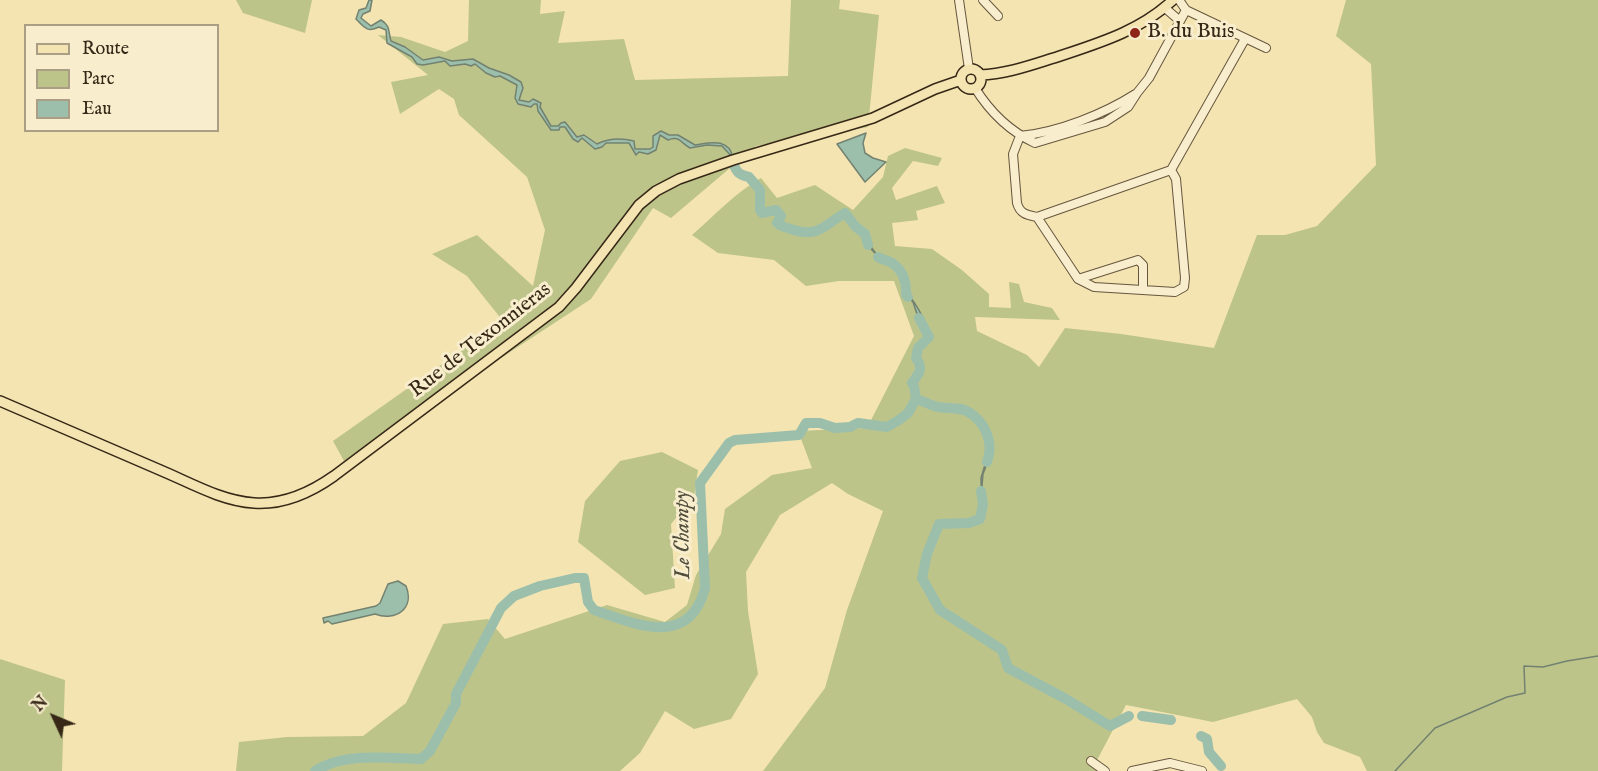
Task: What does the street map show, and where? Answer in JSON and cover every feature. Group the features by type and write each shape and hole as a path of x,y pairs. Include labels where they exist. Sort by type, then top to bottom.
{"main road":[{"path":"980,75 998,74 1022,68 1124,34 1165,8 1173,0"},
{"path":"969,69 976,70 980,75 980,82 975,88 966,87 961,80 963,73 969,69"},
{"name":"Rue de Texonnieras","path":"0,401 197,486 239,501 257,503 288,500 316,489 559,307 639,205 656,191 679,179 733,160 873,118 961,80"}],"street":[{"path":"958,0 969,69"},
{"path":"983,0 998,16"},
{"path":"1179,0 1186,10 1266,48"},
{"path":"1165,8 1180,21"},
{"path":"975,88 998,118 1020,136 1035,143 1105,122 1128,107 1149,78 1186,10"},
{"path":"1020,136 1013,154 1018,209 1023,214 1037,217 1171,170 1245,39"},
{"path":"1037,217 1078,279 1094,287 1175,292 1184,287 1185,278 1176,179 1171,170"},
{"path":"1078,279 1138,260 1143,265 1143,290"},
{"path":"1090,761 1105,771"},
{"path":"1132,771 1170,763 1202,771"}],"green space":[{"path":"236,0 312,0 305,33 243,13"},
{"path":"469,0 541,0 540,14 565,11 558,43 624,39 635,80 788,76 791,0 840,0 839,9 879,15 868,127 756,146 671,218 653,208 591,299 344,461 333,441 503,321 467,276 432,254 477,235 533,286 545,230 527,177 459,115 454,99 439,89 400,114 391,82 428,75 378,35 401,37 445,52 468,41"},
{"path":"1346,0 1598,0 1598,771 1367,771 1360,757 1324,743 1312,717 1297,699 1213,722 1126,705 1095,764 1105,771 763,771 825,688 847,610 883,511 848,494 832,483 780,515 746,572 748,611 758,674 731,719 694,729 665,711 640,753 620,771 236,771 239,742 287,737 363,736 406,703 443,624 488,619 505,639 607,605 665,622 687,605 696,575 721,534 725,509 772,475 812,468 798,431 867,428 914,336 894,281 839,281 806,286 774,260 718,253 692,235 761,178 777,198 815,185 853,210 883,177 888,156 905,148 942,158 938,166 913,161 892,188 896,200 937,186 945,203 916,211 918,220 892,223 895,246 932,249 962,270 989,294 989,307 1011,308 1009,282 1019,284 1024,302 1052,308 1060,320 975,317 977,331 1027,355 1039,367 1065,328 1214,348 1257,235 1285,235 1317,226 1376,165 1371,64 1336,36"},
{"path":"662,452 698,470 694,496 671,524 675,588 645,595 578,542 585,501 620,461"},
{"path":"0,659 65,680 62,771 0,771"}],"water":[{"path":"369,0 372,0 370,11 363,14 361,18 371,26 381,20 384,22 388,27 391,41 405,47 423,60 439,57 452,61 473,59 509,75 521,82 523,88 519,100 529,102 533,99 541,103 540,107 551,126 558,126 565,122 577,137 584,135 597,144 620,139 634,141 635,149 653,147 653,136 661,131 669,135 678,135 695,145 723,144 731,151 733,158 722,146 707,145 690,148 677,139 668,140 660,135 656,150 648,154 639,152 636,155 629,143 606,143 595,149 582,138 578,142 573,139 565,127 551,130 538,111 537,104 531,107 518,104 515,98 517,85 500,76 495,77 486,73 475,64 450,66 445,61 417,64 412,57 387,43 386,30 379,27 369,29 356,19 359,10 366,8"},
{"path":"866,133 863,143 865,153 886,162 865,182 837,144"},
{"path":"736,166 740,172 748,174 763,189 761,205 763,211 774,208 781,210 783,215 781,224 805,232 802,232 785,227 777,223 781,216 776,210 762,213 760,210 760,190 749,177 740,175 735,170"},
{"path":"848,211 849,218 866,232 876,254 883,259 889,258 903,273 908,284 908,295 914,303 922,315 930,338 920,349 918,359 922,361 922,375 913,383 919,397 929,402 959,406 973,412 990,432 991,453 983,474 982,486 985,514 980,523 970,525 968,522 980,520 982,514 981,478 990,448 987,430 970,412 939,407 916,399 912,383 920,366 916,358 921,346 929,336 913,302 906,295 907,283 896,266 880,259 866,243 865,234 851,222 845,213 815,231 805,232 817,228 838,213"},
{"path":"398,581 406,586 408,594 406,607 402,611 390,616 375,614 332,624 328,621 324,623 323,618 376,606 380,603 388,584"}],"waterway":[{"path":"733,162 738,172 749,177 760,190 762,213 776,210 781,216 777,223 802,232 816,231 845,213 865,234 868,245"},
{"path":"878,257 899,269 905,281 908,297"},
{"path":"916,399 912,383 920,371 916,358 918,348 929,337 919,318"},
{"name":"Le Champy","path":"315,771 339,761 353,759 380,757 421,759 430,751 456,703 456,694 501,608 514,596 540,586 584,578 588,602 594,610 627,621 659,627 674,625 687,619 697,607 705,588 700,483 729,443 735,440 799,435 806,423 820,423 835,428 850,427 858,423 887,427 908,413 916,399 938,407 963,409 976,417 989,441 987,462"},
{"name":"Le Champy","path":"981,491 983,504 980,519 969,523 939,524 927,554 922,578 940,610 1002,650 1008,668 1110,726 1129,716"},
{"path":"1395,771 1435,728 1507,697 1525,693 1524,666 1543,667 1598,656"},
{"name":"Le Champy","path":"1142,716 1171,720"},
{"name":"Le Champy","path":"1201,736 1207,739 1209,752 1221,766"}],"place":[{"name":"B. du Buis","path":"1135,33"}]}
